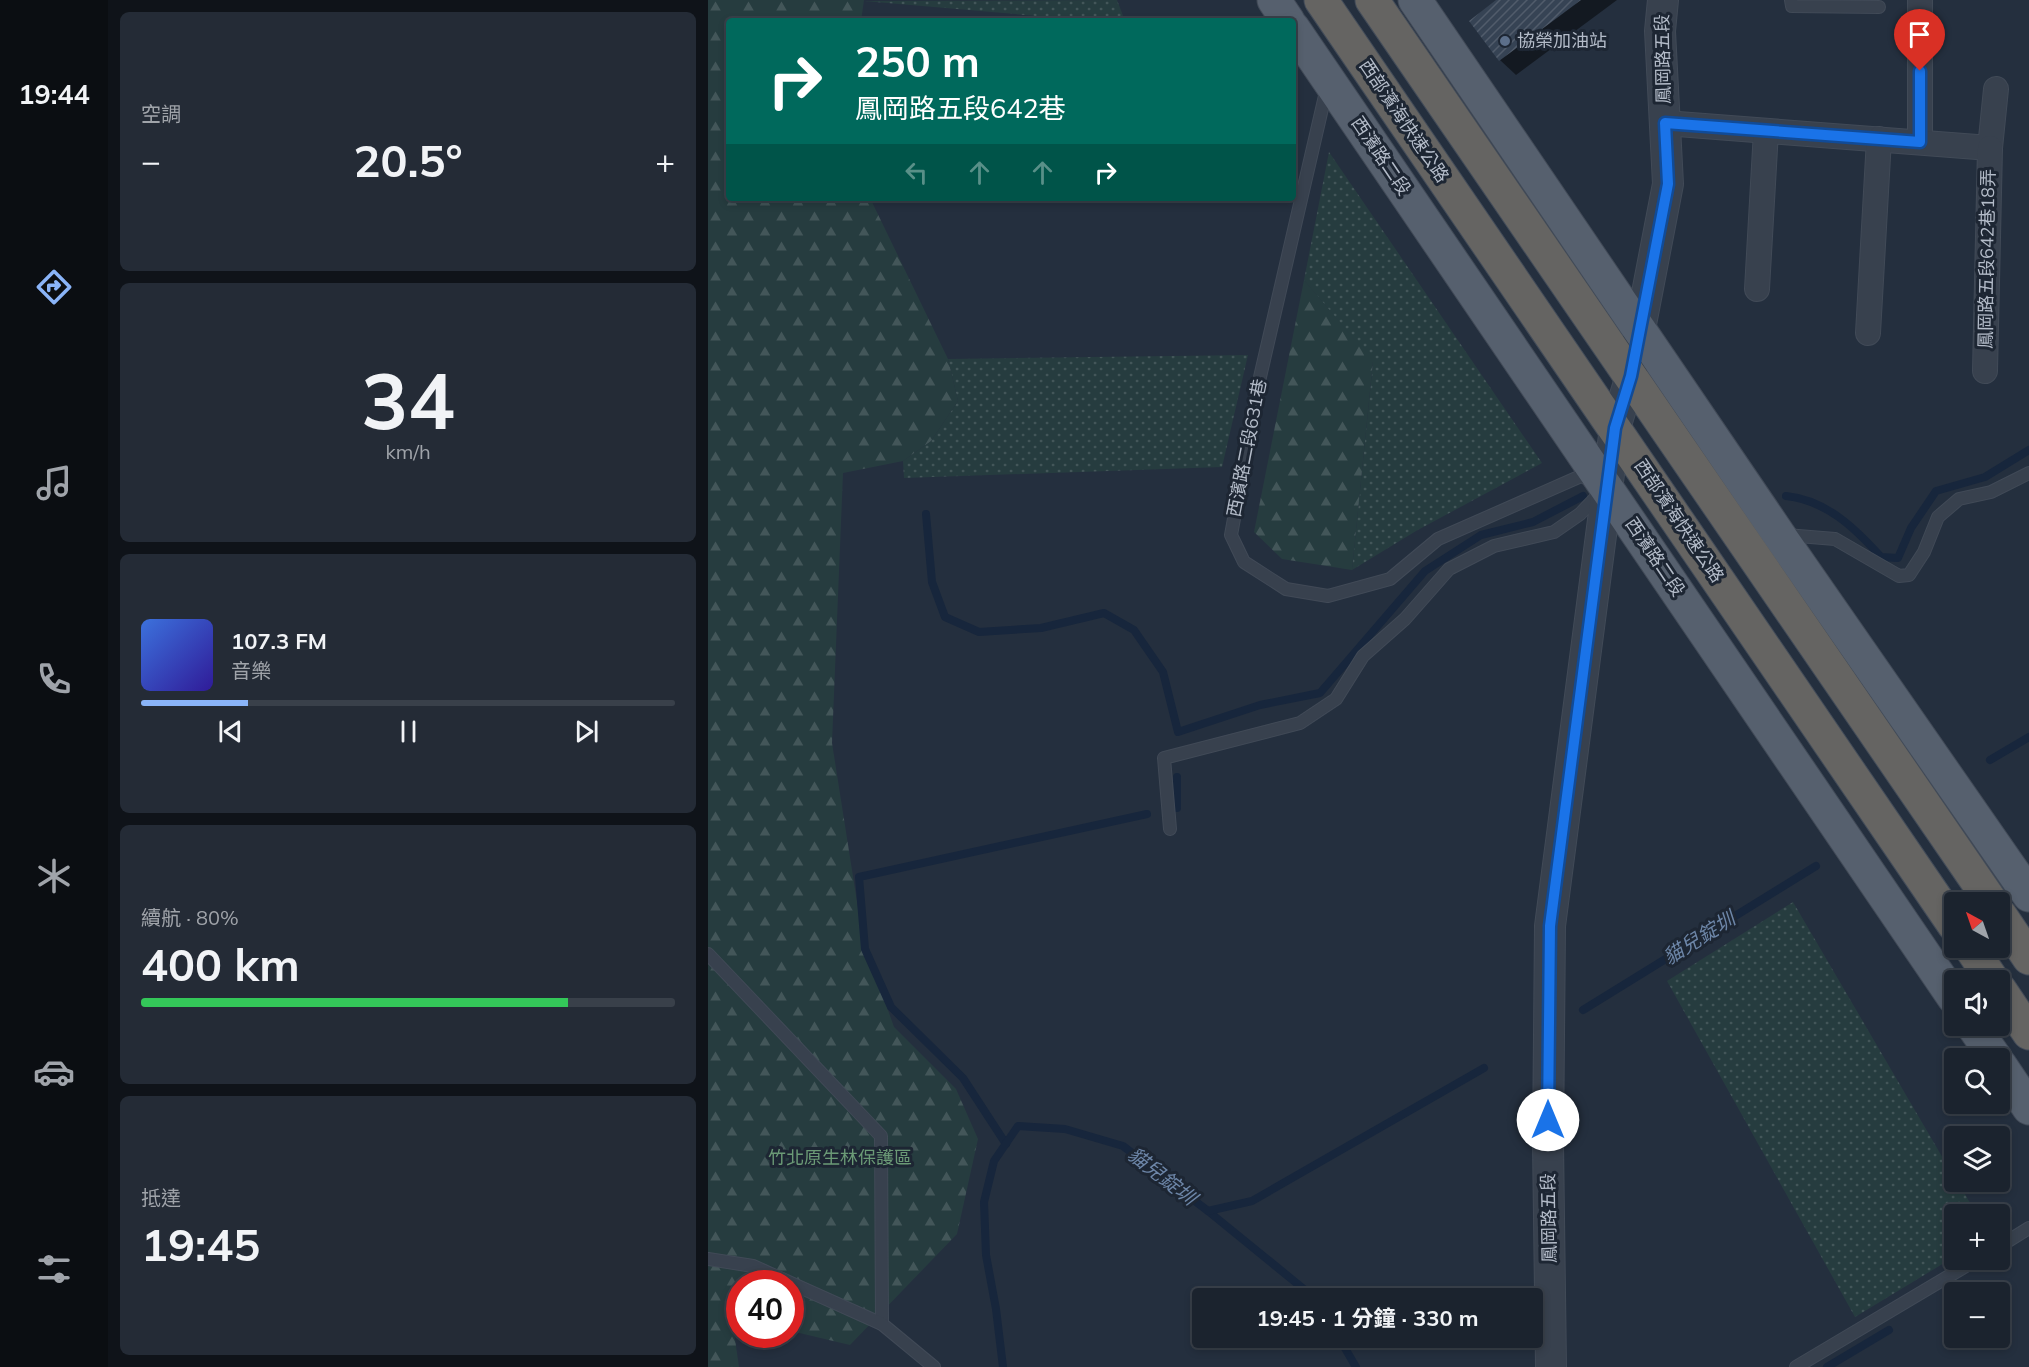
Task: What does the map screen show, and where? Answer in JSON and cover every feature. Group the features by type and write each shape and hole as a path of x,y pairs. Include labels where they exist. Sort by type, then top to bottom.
{"highway":[{"name":"西部濱海快速公路","path":"1321,0 1944,909"},
{"path":"1372,0 1984,892"},
{"path":"2010,930 2029,958"},
{"path":"2010,1005 2029,1034"}],"main road":[{"path":"1274,0 1286,18"},
{"path":"1415,0 1779,535 2029,895"},
{"name":"西濱路二段","path":"1296,32 1944,984"},
{"path":"2010,1080 2029,1108"}],"street":[{"name":"鳳岡路五段","path":"1551,1367 1548,1143 1550,926 1615,428 1631,376 1668,184 1660,31 1663,0"},
{"path":"1920,0 1920,142"},
{"name":"鳳岡路五段642巷18弄","path":"1985,371 1990,148 1996,88"},
{"path":"1665,123 1990,148"},
{"path":"1757,289 1766,130"},
{"path":"1868,333 1879,139"}],"lane":[{"path":"1791,0 1792,6 1879,7"},
{"name":"西濱路二段631巷","path":"1329,80 1260,377 1231,535 1244,562 1286,589 1328,596 1390,579 1438,539 1581,476 1607,486"},
{"path":"1779,535 1835,539 1899,576 1910,574 1924,552 1938,517 1959,499 1991,492 2029,473"},
{"path":"1170,829 1164,758 1300,723 1336,699 1363,656 1405,619 1449,569 1494,546 1554,532 1580,514 1607,486"},
{"path":"708,954 881,1136 882,1324"},
{"path":"2010,1240 2029,1228"},
{"path":"708,1259 753,1266 882,1324 934,1367"},
{"path":"1796,1367 1959,1270"}],"green space":[{"name":"竹北原生林保護區","path":"708,0 864,0 861,18 726,18 726,201 871,201 948,359 958,401 931,441 903,461 843,473 832,743 863,940 894,1027 956,1089 978,1139 957,1234 850,1345 804,1334 804,1270 726,1270 726,1348 736,1348 739,1367 708,1367"},
{"path":"1117,0 1124,18 1060,18 864,1"},
{"path":"1329,152 1542,463 1416,531 1352,570 1373,362 1304,280"},
{"path":"1304,280 1373,361 1352,570 1282,559 1254,532"},
{"path":"1248,355 1222,467 904,478 903,461 931,441 958,401 948,359"},
{"path":"1793,902 1944,1160 1944,1192 1964,1192 1971,1204 1944,1204 1944,1263 1855,1317 1667,981"}],"building":[{"name":"協榮加油站","path":"1496,0 1581,0 1499,61 1469,21"}],"waterway":[{"path":"1786,496 1827,509 1850,526 1881,557 1898,558 1911,528 1936,491 1985,477 2029,450"},
{"path":"926,514 932,582 945,617 979,632 1041,628 1104,613 1134,630 1163,672 1178,732 1260,705 1320,693 1425,571 1481,535 1533,522 1583,496"},
{"name":"貓兒錠圳","path":"1990,760 2029,737"},
{"path":"1177,777 1177,808"},
{"path":"1006,1144 963,1078 891,1007 865,949 859,877 1147,814"},
{"name":"貓兒錠圳","path":"1583,1010 1816,866"},
{"name":"貓兒錠圳","path":"1003,1367 986,1255 984,1202 994,1161 1018,1126 1065,1129 1123,1146 1208,1211 1252,1201 1484,1068"},
{"path":"1208,1211 1302,1288"},
{"path":"1827,1367 1889,1330"},
{"path":"1345,1348 1356,1367"}],"place":[{"name":"協榮加油站","path":"1505,41"}],"route":[{"path":"1548,1120 1550,926 1615,428 1631,376 1668,184 1665,123 1920,142 1920,71"}]}
